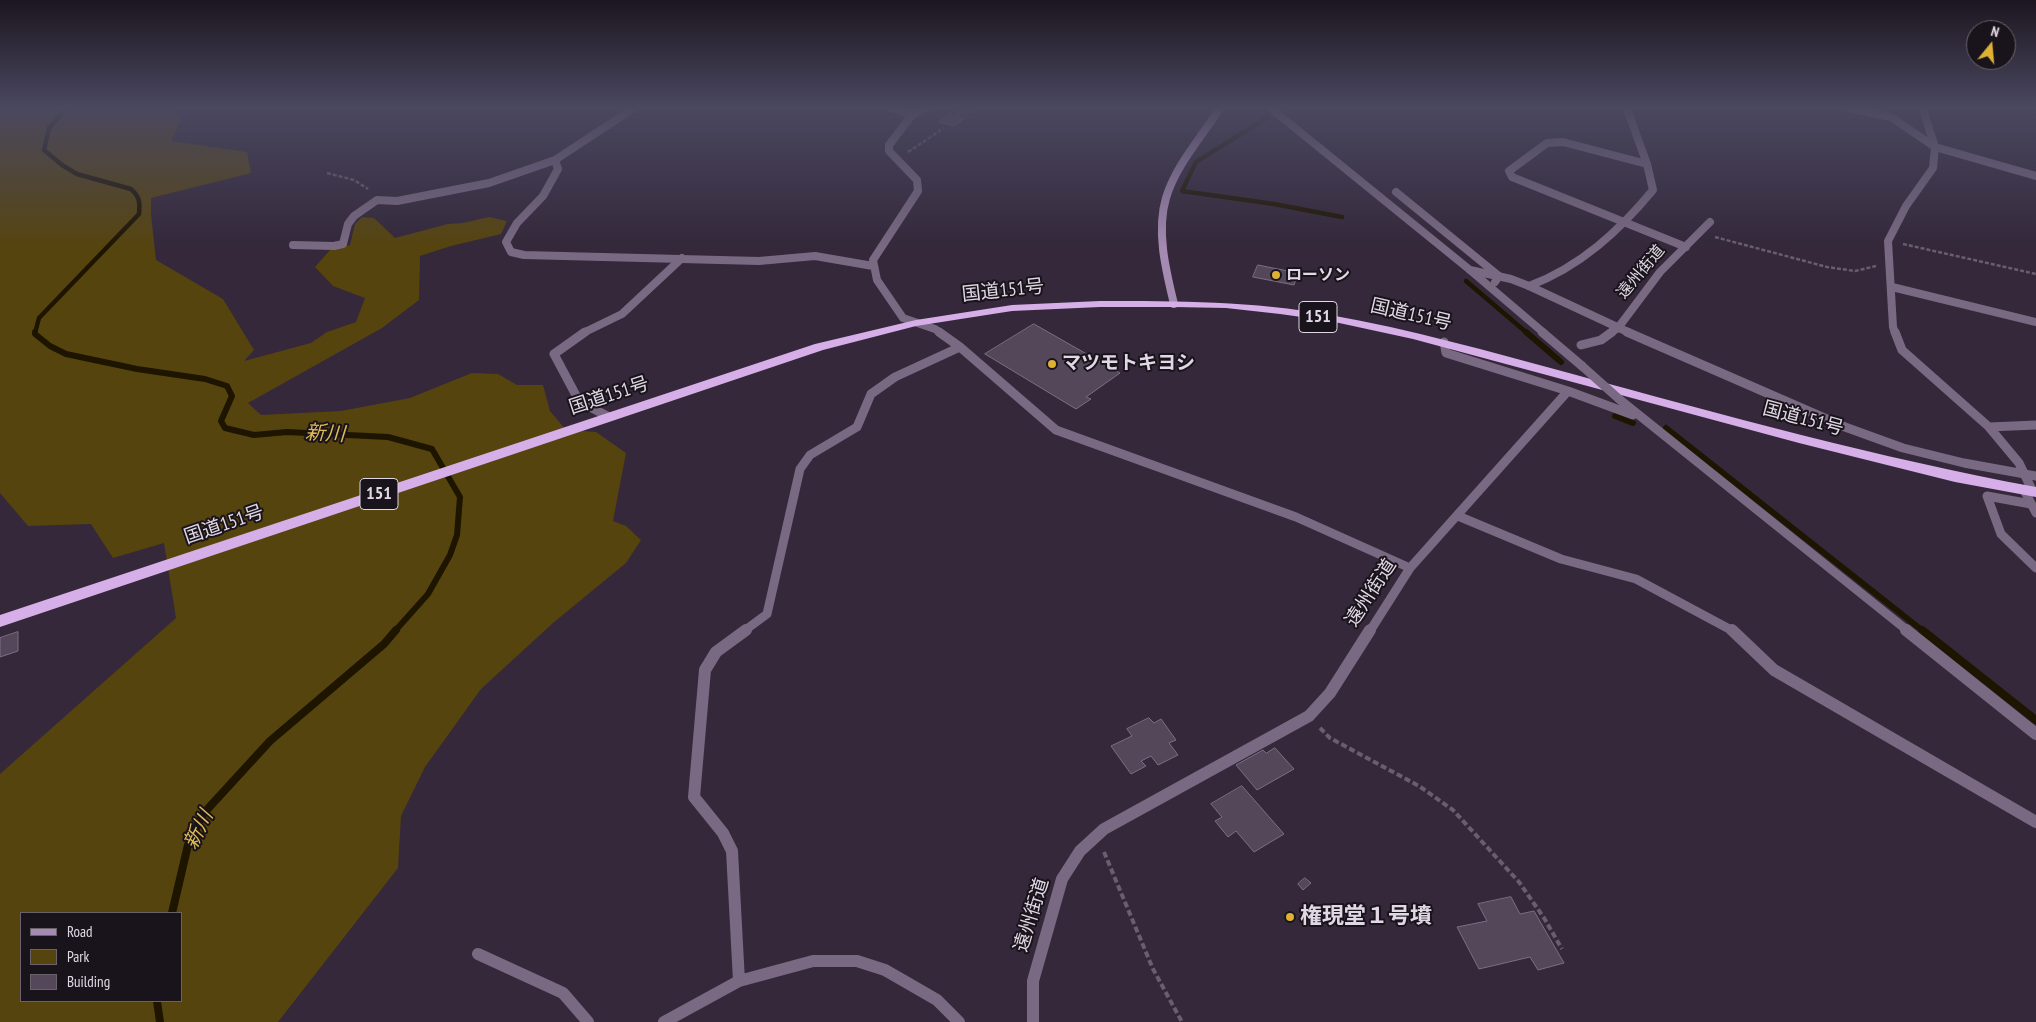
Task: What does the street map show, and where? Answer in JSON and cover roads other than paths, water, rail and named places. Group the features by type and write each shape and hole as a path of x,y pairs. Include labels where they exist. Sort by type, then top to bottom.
{"highway":[{"name":"国道151号","path":"0,622 819,346 916,322 1012,308 1100,304 1226,306 1288,312 1387,329 1444,342 1799,439 2032,498"}],"main road":[{"path":"1174,304 1163,240 1164,213 1166,198 1190,154"}],"street":[{"path":"293,245 334,246 343,244 348,224 354,216 377,200 397,201 489,183 555,160 565,154"},
{"path":"892,154 917,180 918,191 877,253 873,260 873,266 877,280 903,318 935,330 960,347 1056,430 1296,517 1410,568"},
{"path":"1327,154 1470,270 1641,418 2036,734"},
{"name":"遠州街道","path":"1531,154 1509,170 1512,177 1686,247 1660,272 1618,328 1601,340 1581,345"},
{"name":"遠州街道","path":"1608,154 1648,164"},
{"path":"1529,286 1542,282 1590,254 1642,205 1653,190 1644,154"},
{"path":"1934,154 1933,168 1906,206 1888,241 1893,327 1902,350 1989,426 2031,475 2032,498 1987,496 2001,534 2036,568"},
{"path":"1958,154 2036,176"},
{"path":"555,160 558,169 542,196 516,224 506,242 511,252 524,255 759,261 816,256 873,266"},
{"path":"1396,192 1497,279"},
{"path":"1686,247 1710,222"},
{"path":"609,417 579,401 554,354 589,329 622,314 682,258"},
{"path":"1470,270 1497,279 1529,286 1618,328 1845,428 1903,448 1964,463 2031,475"},
{"path":"1892,287 2036,322"},
{"path":"1444,342 1446,353 1568,391 1641,418"},
{"path":"740,981 732,851 724,833 694,797 705,670 716,652 767,614 800,468 810,455 857,427 871,394 895,378 960,347"},
{"name":"遠州街道","path":"1033,1022 1033,981 1062,880 1080,851 1104,829 1309,716 1330,693 1410,568 1568,391"},
{"path":"1989,426 2036,425"},
{"path":"1458,516 1561,559 1636,579 1731,629 1774,670 2036,822"},
{"path":"478,954 563,993 588,1022"},
{"path":"664,1022 740,981 814,961 857,961 884,970 938,1000 959,1022"}],"waterway":[{"name":"新川","path":"35,333 39,318 139,214 139,200 131,189 77,174 48,154"},
{"path":"1209,154 1196,162 1182,191 1274,204 1342,217"},
{"path":"1466,281 1527,333"},
{"path":"1526,332 1561,362"},
{"name":"新川","path":"35,333 50,346 66,354 137,369 205,379 227,386 232,396 221,421 225,428 254,435 287,432 388,437 432,449 460,497 457,535 450,555 428,594 395,631"},
{"path":"1615,416 1633,423"},
{"path":"1666,428 1923,631"},
{"name":"新川","path":"172,912 188,845 203,814 270,741 384,644 396,630"},
{"path":"1922,630 2036,720"},
{"name":"新川","path":"157,1002 160,1022"}],"place":[{"name":"ローソン","path":"1276,275"},
{"name":"マツモトキヨシ","path":"1052,364"},
{"name":"権現堂１号墳","path":"1290,917"}]}
